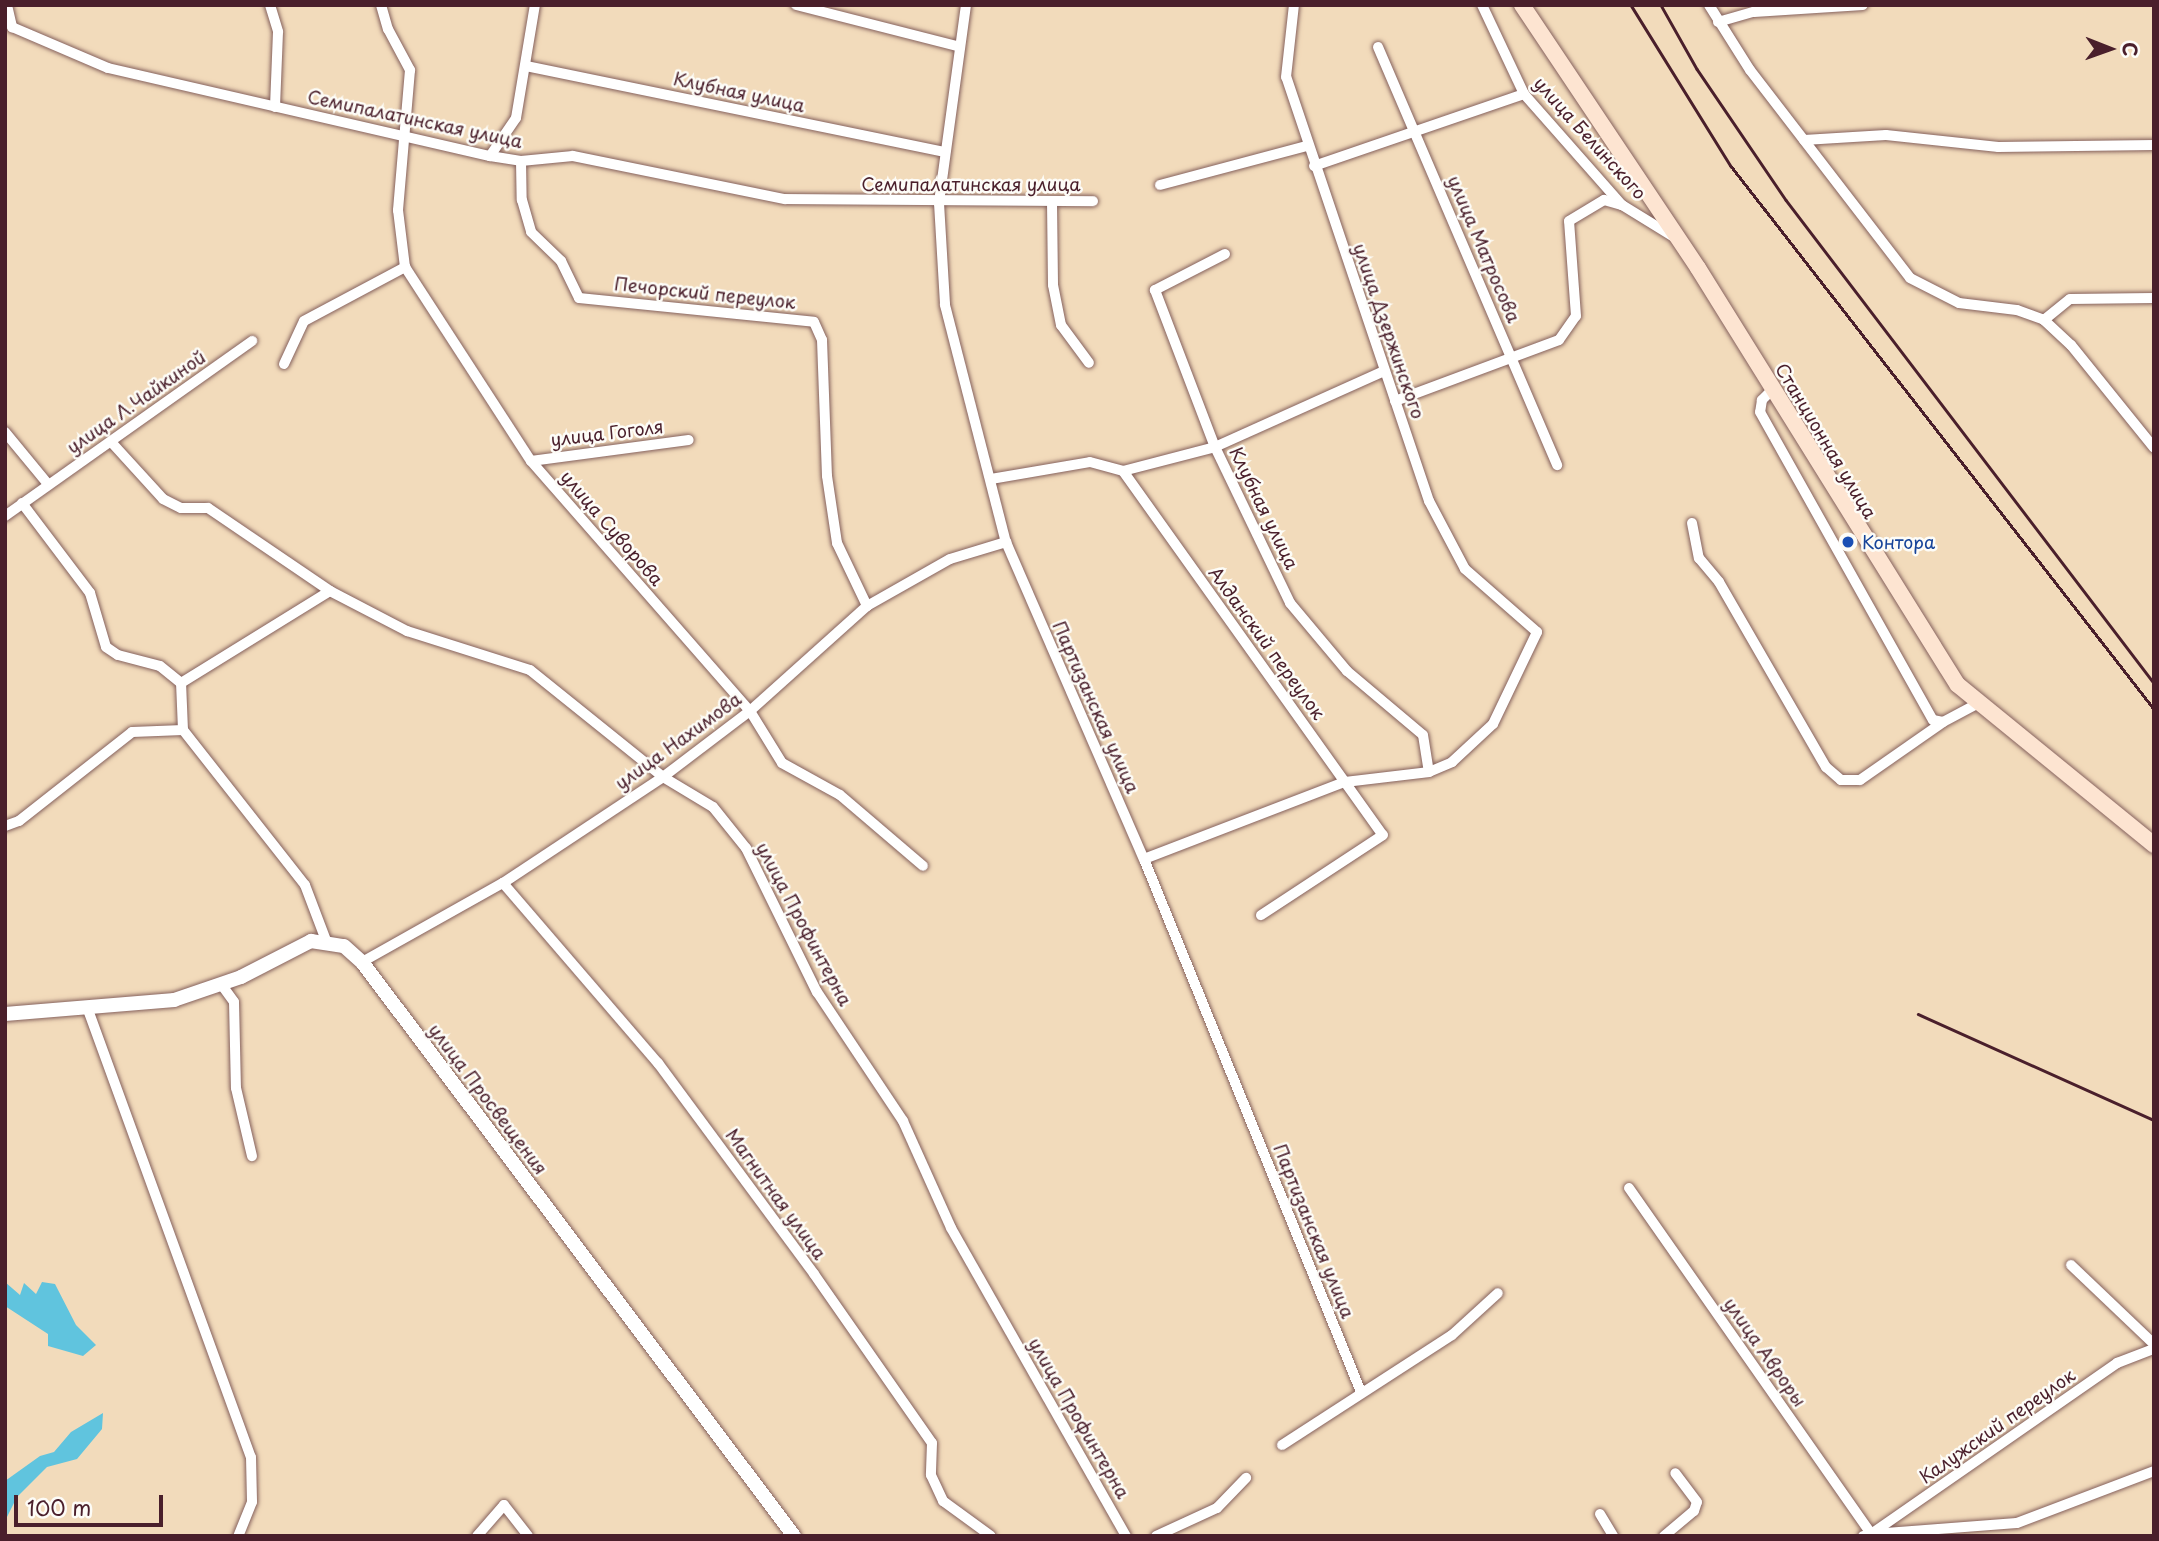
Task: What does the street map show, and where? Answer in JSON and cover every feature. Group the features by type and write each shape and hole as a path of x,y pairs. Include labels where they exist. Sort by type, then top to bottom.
{"main road":[{"name":"Станционная улица","path":"1522,5 1773,389 1958,685 2154,845"}],"street":[{"name":"Семипалатинская улица","path":"6,5 12,27 108,68 490,156 521,161 573,156 785,199 939,203 1093,201"},
{"path":"270,5 278,32 275,107"},
{"name":"улица Суворова","path":"382,5 388,29 410,70 401,137 398,209 405,267 530,461 750,711 782,763 840,795 923,866"},
{"path":"490,156 516,118 535,5"},
{"path":"796,5 957,46"},
{"name":"Партизанская улица","path":"966,5 957,46 939,203 945,305 1006,542 1144,859 1361,1392"},
{"name":"улица Дзержинского","path":"1294,5 1286,77 1307,146 1429,501 1465,569 1537,632 1493,724 1452,762 1429,772"},
{"name":"улица Белинского","path":"1482,5 1524,94 1622,205 1674,237"},
{"path":"1709,5 1718,22 1804,140 1910,278 1959,303 2017,310 2044,320 2071,345 2154,448"},
{"path":"1718,22 1754,12 1863,5"},
{"name":"улица Матросова","path":"1378,47 1558,465"},
{"name":"Клубная улица","path":"526,66 945,152"},
{"path":"1314,166 1413,129 1524,94"},
{"path":"1804,140 1886,135 1998,147 2154,145"},
{"path":"1160,185 1307,146"},
{"name":"Печорский переулок","path":"521,161 522,200 531,232 561,261 579,298 814,322 822,340 827,476 837,543 867,606"},
{"path":"1395,401 1559,340 1576,316 1569,221 1604,200 1622,205"},
{"path":"1052,202 1053,285 1061,325 1089,363"},
{"name":"Клубная улица","path":"1225,254 1155,290 1215,447 1290,603 1347,671 1423,735 1429,772"},
{"path":"284,364 304,321 405,267"},
{"path":"2044,320 2070,299 2154,298"},
{"name":"улица Л.Чайкиной","path":"5,516 47,484 113,444 252,341"},
{"path":"990,479 1090,462 1123,471 1215,447 1384,370"},
{"path":"1773,389 1762,400 1760,412 1933,720 1943,722"},
{"path":"5,432 47,484"},
{"name":"улица Гоголя","path":"530,461 689,440"},
{"name":"улица Профинтерна","path":"113,444 163,499 181,508 208,508 330,591 407,631 530,670 663,777 713,807 746,848 817,992 903,1121 951,1227 1126,1536"},
{"name":"Алданский переулок","path":"1123,471 1383,835 1261,915"},
{"path":"5,1014 174,1000 221,984 312,941 327,943 305,886 183,730 181,683 160,666 118,655 106,647 90,593 23,503"},
{"path":"1692,523 1699,558 1719,582 1826,767 1841,780 1860,780 1943,722 1978,703"},
{"name":"улица Нахимова","path":"362,962 503,883 663,777 750,711 867,606 950,559 1006,542"},
{"path":"181,683 330,591"},
{"path":"5,826 19,821 132,732 183,730"},
{"path":"1144,859 1345,782 1429,772"},
{"name":"Магнитная улица","path":"503,883 658,1063 814,1274 932,1444 932,1475 943,1501 991,1536"},
{"name":"улица Просвещения","path":"327,943 344,946 362,962 794,1536"},
{"path":"221,984 234,1002 236,1088 252,1156"},
{"path":"87,1007 251,1457 252,1502 238,1536"},
{"name":"улица Авроры","path":"1629,1188 1869,1535"},
{"path":"2071,1265 2154,1346"},
{"path":"1282,1446 1452,1335 1498,1293"},
{"name":"Калужский переулок","path":"1869,1535 2117,1363 2154,1346"},
{"path":"1869,1535 2017,1523 2154,1471"},
{"path":"1664,1536 1694,1511 1697,1502 1675,1473"},
{"path":"1156,1536 1217,1507 1247,1478"},
{"path":"477,1536 504,1505 528,1536"},
{"path":"1600,1514 1613,1536"}],"water":[{"path":"5,1282 20,1295 24,1283 36,1294 42,1282 55,1284 76,1325 96,1345 83,1356 48,1346 48,1334 5,1306"},
{"path":"103,1413 102,1429 77,1459 47,1467 17,1497 5,1521 5,1481 40,1456 54,1452 71,1432"}],"railway":[{"path":"1631,5 1731,166 2154,709"},
{"path":"1661,5 1697,69 1786,200 2154,683"},
{"path":"1918,1014 2154,1120"}],"place":[{"name":"Контора","path":"1848,542"}]}
